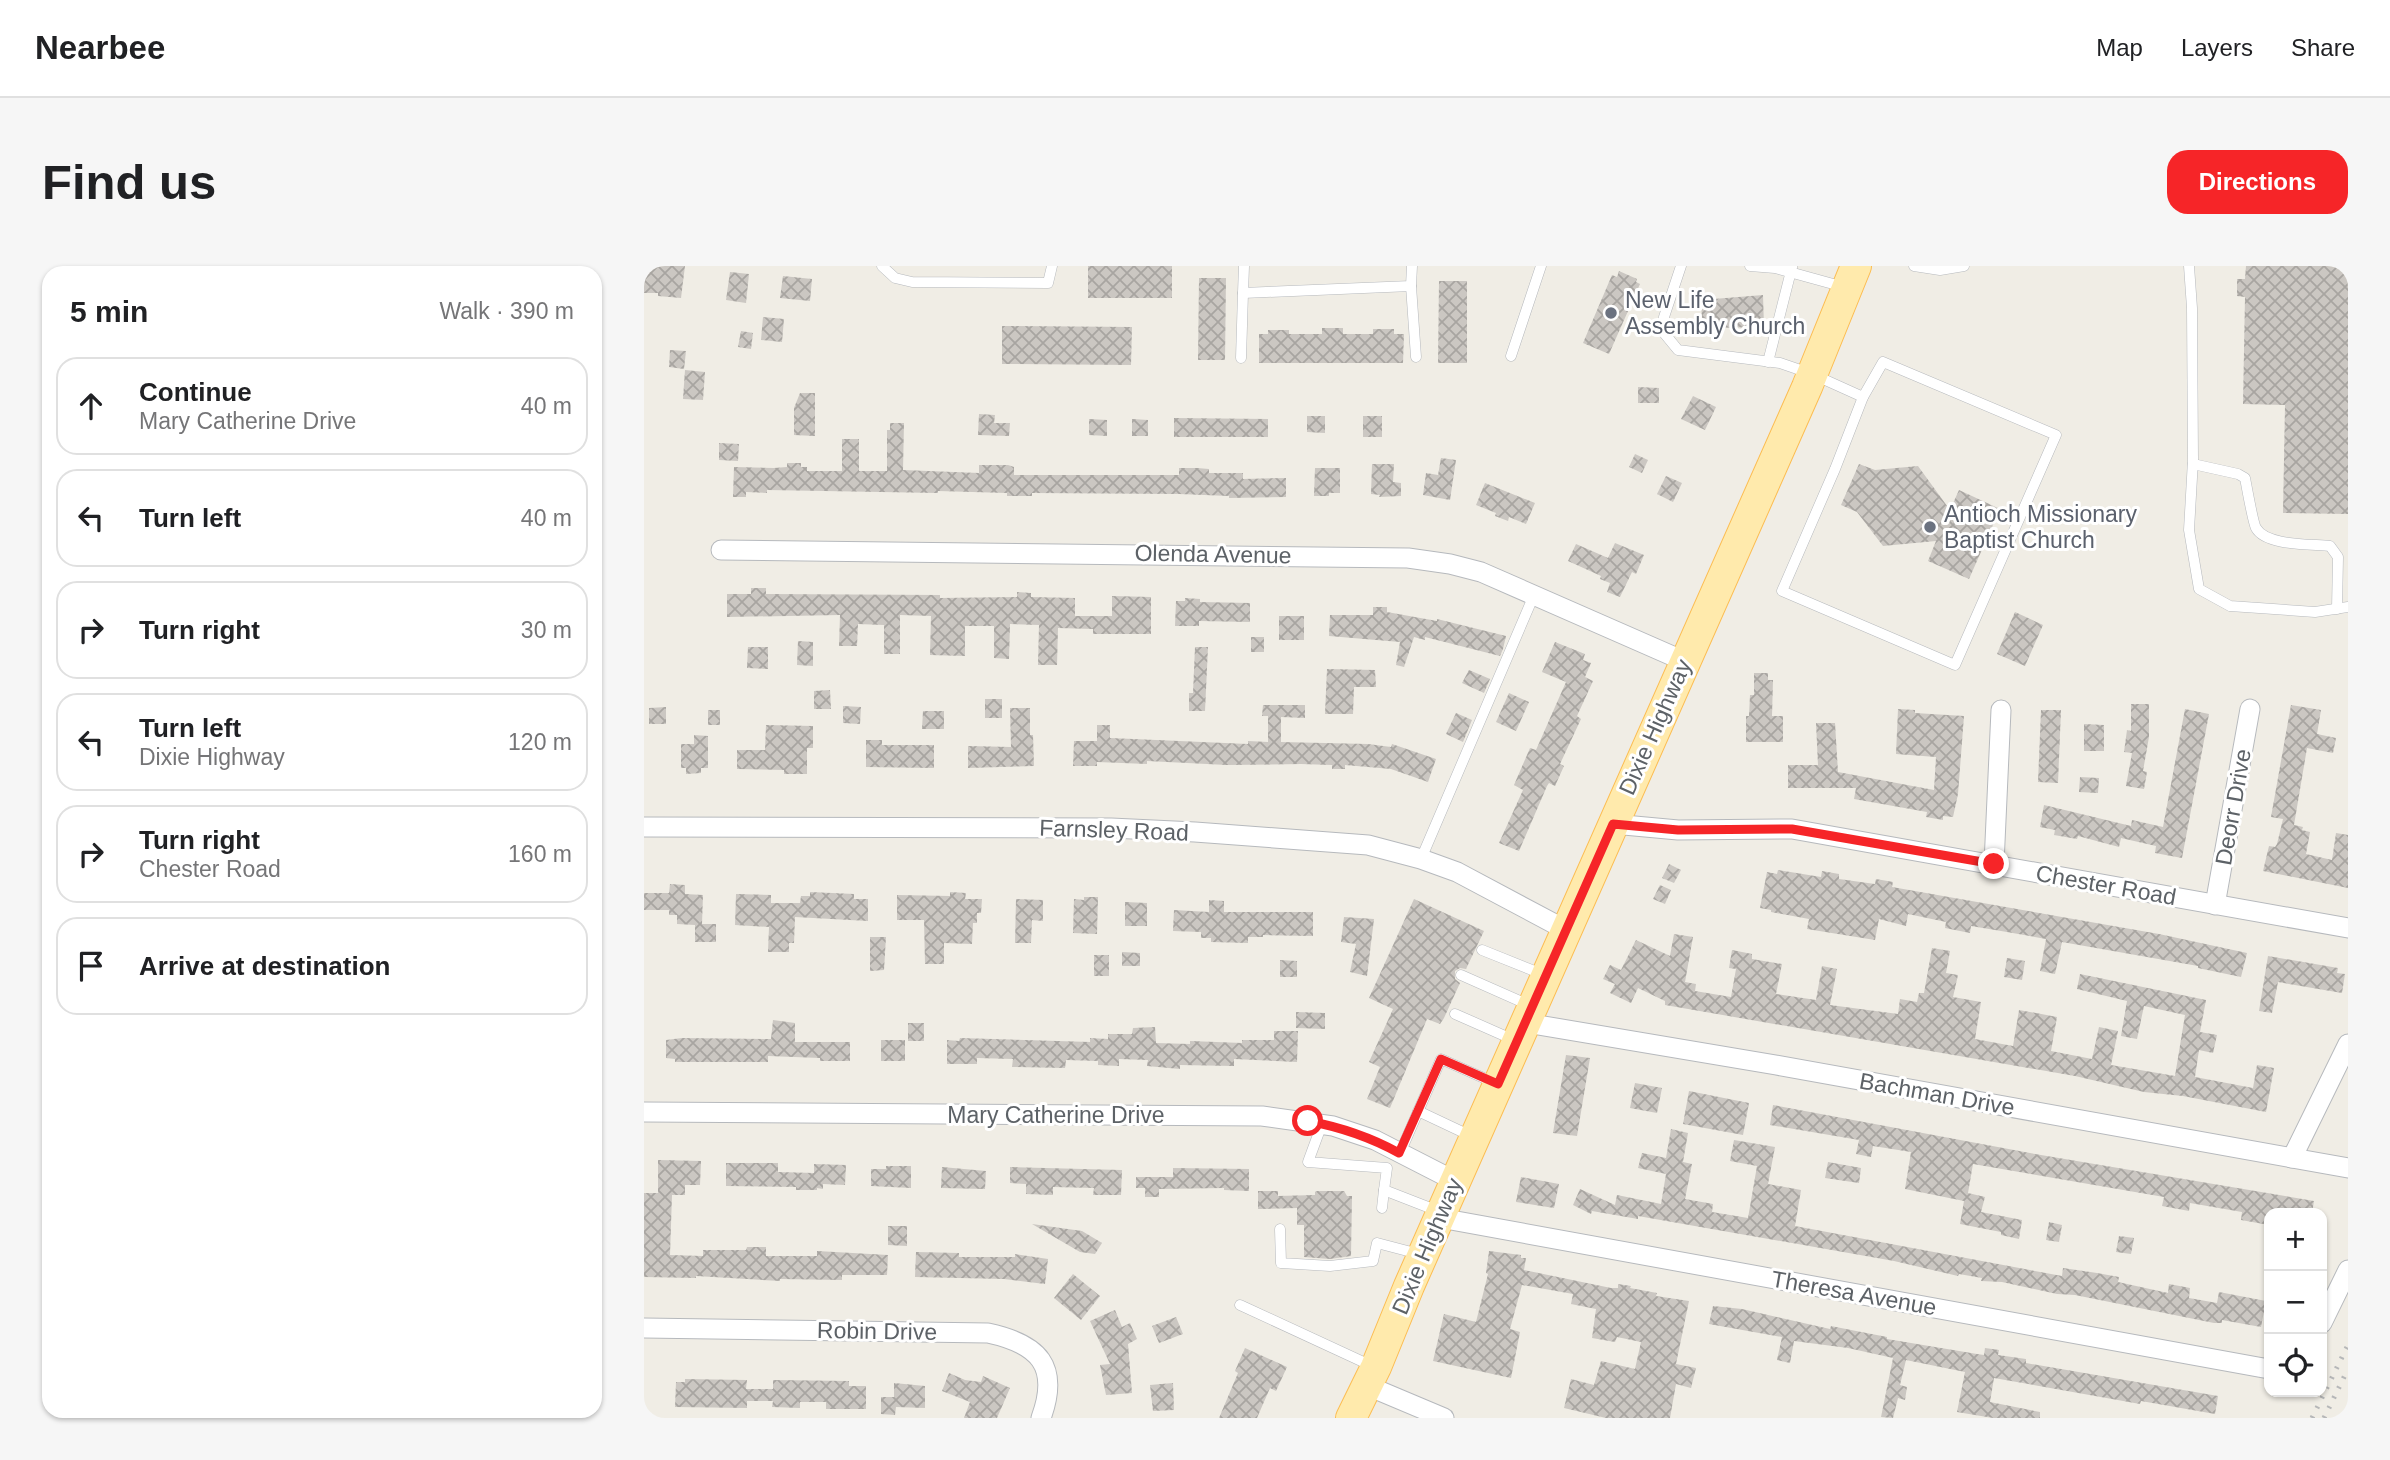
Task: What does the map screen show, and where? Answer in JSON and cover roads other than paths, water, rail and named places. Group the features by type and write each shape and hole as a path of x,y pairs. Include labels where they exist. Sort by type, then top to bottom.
{"main road":[{"name":"Dixie Highway","path":"1351,1418 1372,1377 1455,1181 1812,374 1852,277"}],"street":[{"name":"Olenda Avenue","path":"721,550 1408,558 1481,572 1684,661"},
{"name":"Deorr Drive","path":"2215,905 2250,709"},
{"path":"1994,864 2001,710"},
{"name":"Chester Road","path":"1613,824 1678,830 1792,829 2348,928"},
{"name":"Farnsley Road","path":"644,827 1111,828 1368,845 1457,872 1566,930"},
{"name":"Bachman Drive","path":"1525,1024 1764,1063 2348,1168"},
{"path":"2292,1158 2348,1044"},
{"name":"Mary Catherine Drive","path":"644,1112 1262,1116 1322,1124 1375,1140 1455,1181"},
{"name":"Theresa Avenue","path":"1441,1215 2264,1368"},
{"path":"2327,1313 2348,1270"},
{"name":"Robin Drive","path":"644,1328 988,1333 1013,1338 1030,1348 1039,1357 1047,1372 1049,1397 1041,1418"},
{"path":"1372,1377 1444,1418"}],"lane":[{"path":"882,266 895,278 912,282 1048,283 1052,266"},
{"path":"1241,358 1244,266"},
{"path":"1412,266 1416,356"},
{"path":"1511,356 1541,266"},
{"path":"1681,266 1664,317 1664,333 1678,350 1780,363 1863,397"},
{"path":"1750,266 1852,277"},
{"path":"1914,266 1940,270 1964,266"},
{"path":"2189,266 2192,308 2193,464 2189,530 2199,589 2230,606 2315,612 2343,608 2338,557 2330,546 2281,542 2266,537 2255,527 2245,478 2193,464"},
{"path":"1768,362 1791,269"},
{"path":"1243,293 1411,285"},
{"path":"1883,362 2056,435 1955,665 1782,591 1863,397 1883,362"},
{"path":"1421,859 1534,595"},
{"path":"1482,950 1546,975"},
{"path":"1461,975 1525,1024"},
{"path":"1455,1014 1525,1024"},
{"path":"1399,1153 1441,1059 1498,1084"},
{"path":"1418,1111 1474,1138"},
{"path":"1322,1124 1308,1163 1387,1168 1382,1208"},
{"path":"1384,1190 1441,1215"},
{"path":"1280,1230 1281,1263 1330,1266 1373,1261 1377,1243 1423,1255"},
{"path":"1240,1305 1372,1377"}],"railway":[{"path":"2312,1418 2348,1345"},
{"path":"2324,1418 2348,1369"}],"place":[{"name":"New Life Assembly Church","path":"1611,313"},
{"name":"Antioch Missionary Baptist Church","path":"1930,527"}]}
